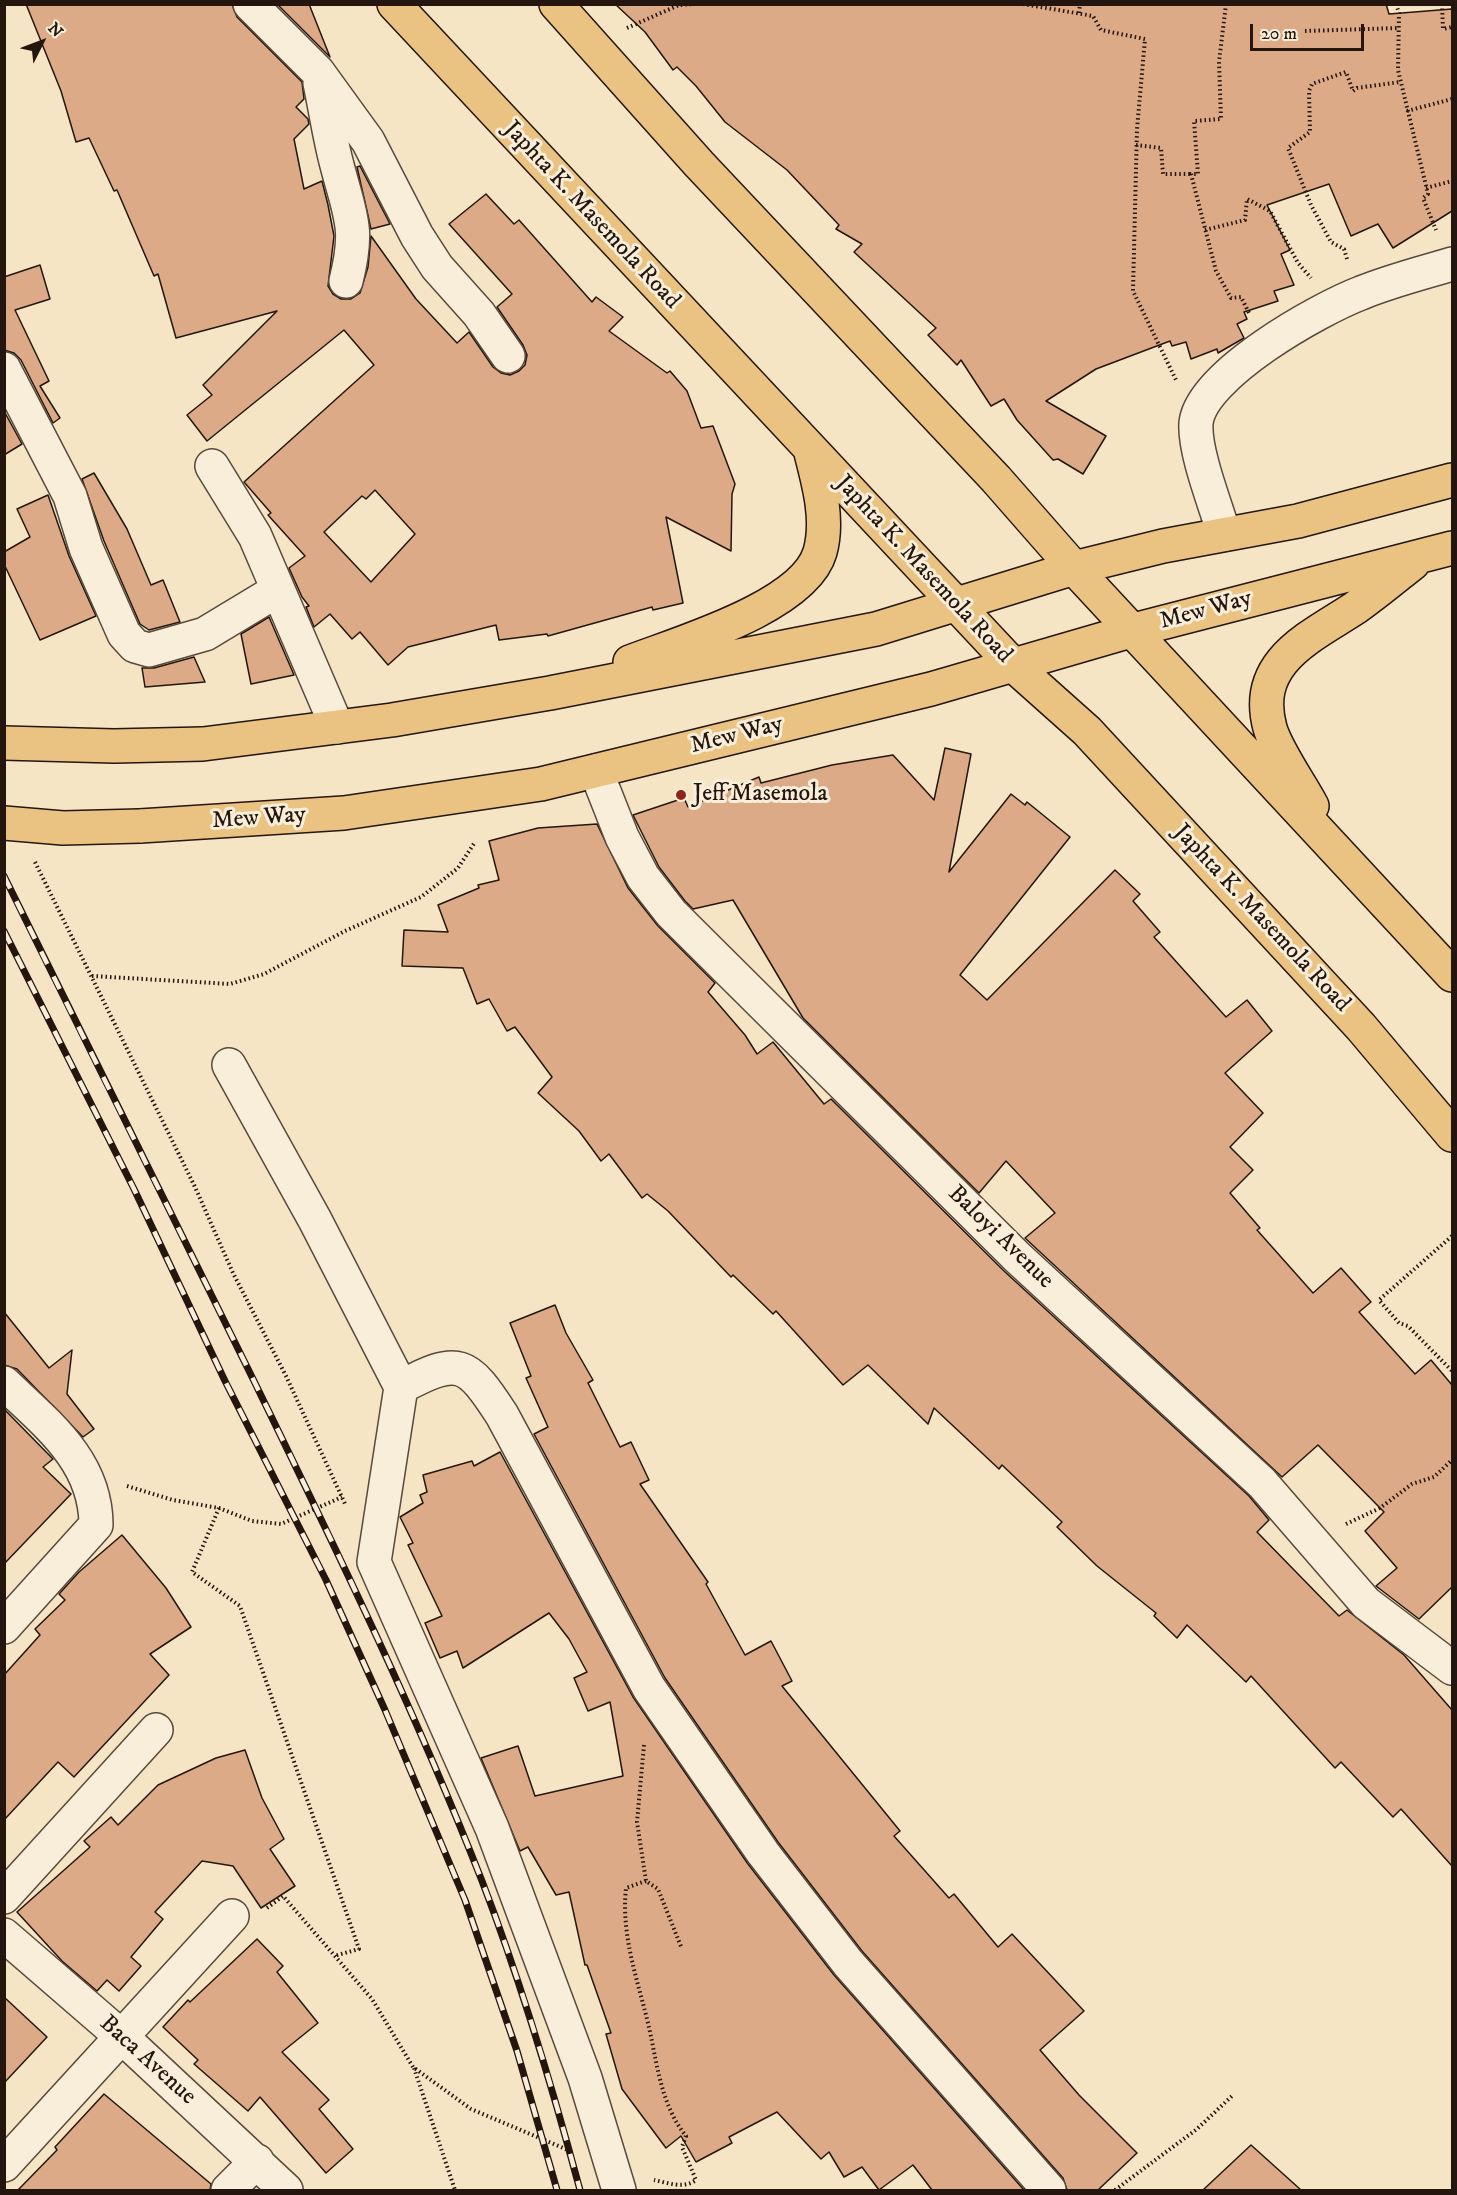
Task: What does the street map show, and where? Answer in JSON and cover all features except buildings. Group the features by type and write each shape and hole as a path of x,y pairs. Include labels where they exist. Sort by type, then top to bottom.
{"main road":[{"name":"Japhta K. Masemola Road","path":"394,4 1013,666 1086,731 1361,1027 1452,1135"},
{"path":"556,4 699,164 996,479 1074,568 1452,975"},
{"path":"550,693 739,620 772,603 795,587 809,572 820,554 823,535 820,485 811,452"},
{"path":"4,743 114,746 203,744 337,727 550,693 876,628 1074,568 1224,534 1298,520 1452,480"},
{"path":"1337,851 1271,730 1267,710 1274,672 1307,638 1438,551"},
{"name":"Mew Way","path":"4,824 63,828 140,826 344,813 541,783 931,689 1134,630 1438,551"}],"street":[{"path":"250,4 318,72 368,141 417,236 437,267 479,314 508,356"},
{"path":"318,72 337,168 353,221 354,249 346,281"},
{"path":"1224,534 1198,443 1196,422 1220,382 1265,346 1347,300 1451,264"},
{"path":"4,369 69,496 86,549 124,634 135,646 149,650 205,634 278,590"},
{"path":"212,466 255,536 337,727"},
{"name":"Baloyi Avenue","path":"596,771 627,847 643,877 671,913 1017,1257 1262,1483 1366,1603 1452,1668"},
{"path":"229,1065 315,1220 400,1387 374,1562 492,1828 585,2078 616,2180"},
{"path":"400,1387 434,1369 450,1367 464,1371 480,1380 502,1415 649,1688 756,1843 848,1963 1049,2190"},
{"path":"4,1383 62,1438 79,1460 91,1485 96,1504 96,1525 4,1627"},
{"path":"4,1897 156,1730"},
{"path":"4,2165 232,1916"},
{"name":"Baca Avenue","path":"4,1935 122,2037 286,2190"},
{"path":"228,2190 257,2161"}],"path":[{"path":"626,29 631,24 679,5 693,4"},
{"path":"1023,4 1093,16 1101,30 1145,39 1136,146 1133,291 1196,422"},
{"path":"1079,13 1080,4"},
{"path":"1136,146 1161,148 1163,174 1198,174 1194,122 1221,119 1219,62 1226,4"},
{"path":"1396,4 1399,13 1398,70 1428,194 1423,198 1451,264"},
{"path":"1442,4 1443,28 1452,27"},
{"path":"1305,31 1399,28"},
{"path":"1347,300 1344,249 1330,242 1311,206 1288,148 1310,132 1309,91 1312,84 1346,72 1353,91 1357,88 1400,82"},
{"path":"1407,111 1452,99"},
{"path":"1191,174 1216,271 1232,298 1241,297 1265,346"},
{"path":"1426,188 1452,181"},
{"path":"1205,230 1245,220 1248,199 1270,211 1298,263 1347,300"},
{"path":"91,976 230,984 264,974 345,931 421,897 458,868 475,842"},
{"path":"34,860 190,1177 233,1273 286,1376 341,1498 374,1562"},
{"path":"1452,1236 1379,1300 1399,1323 1408,1326 1452,1371"},
{"path":"1310,1537 1380,1508 1412,1484 1434,1477 1452,1460"},
{"path":"91,1485 132,1486 173,1500 219,1508 252,1521 281,1524 341,1498 386,1470"},
{"path":"219,1508 192,1572 240,1606 359,1949 334,1956"},
{"path":"644,1744 638,1822 646,1881 658,1889 682,1949"},
{"path":"413,2067 471,2109 616,2180 691,2184 696,2180 682,2147 686,2136 673,2116 658,2073 645,2011 631,1965 624,1901 626,1888 646,1881"},
{"path":"232,1916 247,1916 267,1908 283,1896 372,1999 413,2067 455,2190"},
{"path":"1115,2190 1197,2129 1232,2096"}],"railway":[{"path":"4,876 314,1504 429,1754 482,1881 510,1957 547,2073 580,2190"},
{"path":"4,931 134,1189 225,1381 326,1580 385,1710 465,1900 517,2051 557,2190"}],"place":[{"name":"Jeff Masemola","path":"681,795"}]}
